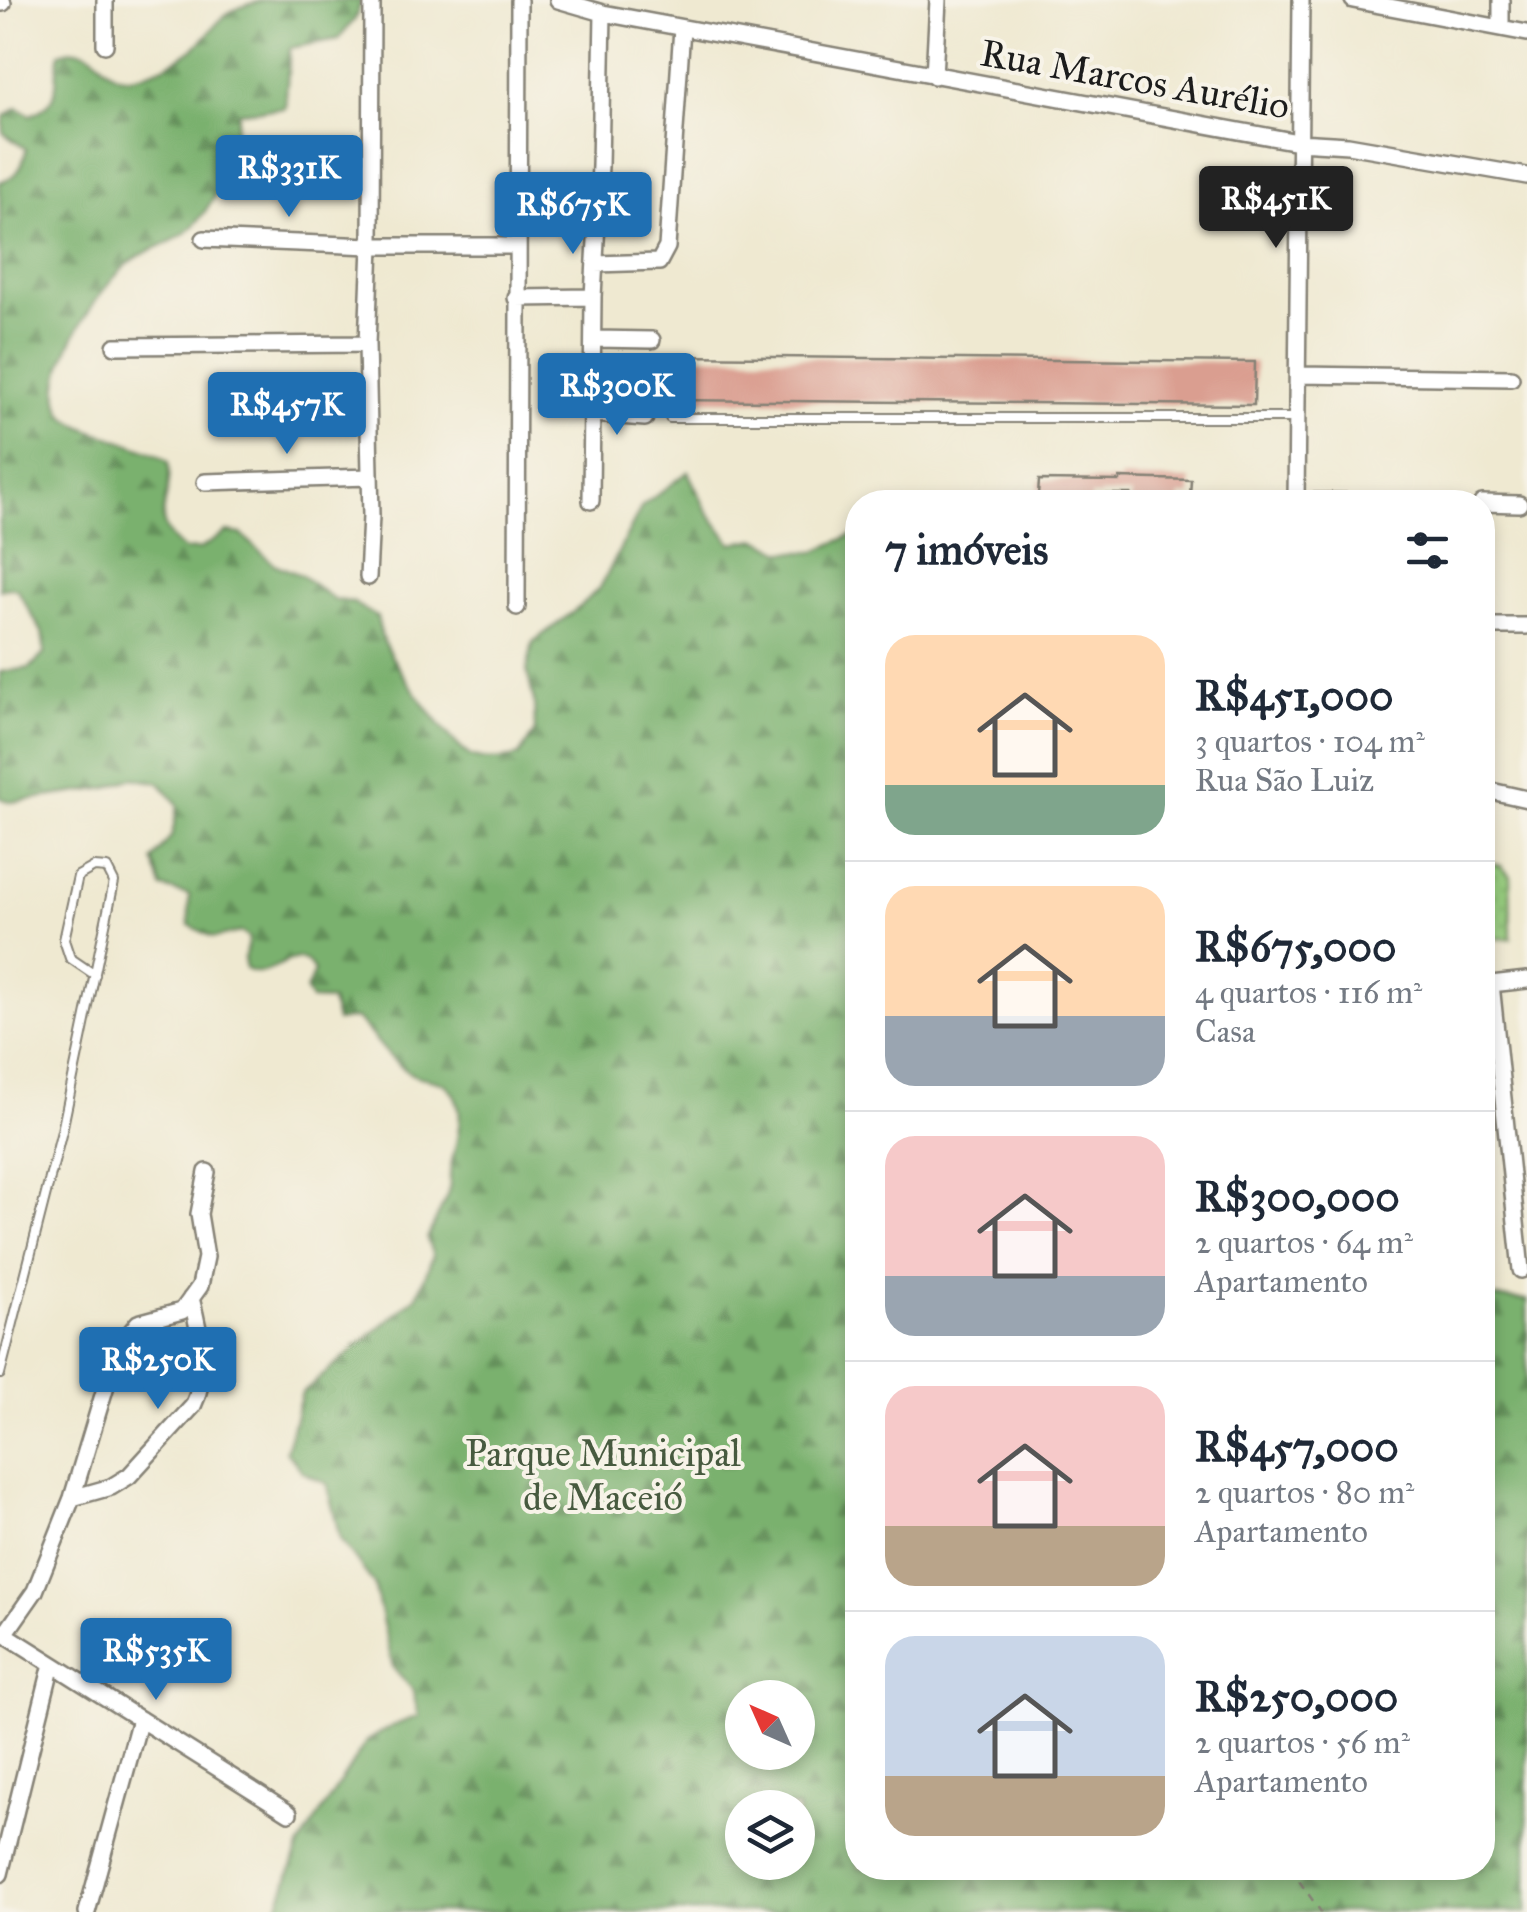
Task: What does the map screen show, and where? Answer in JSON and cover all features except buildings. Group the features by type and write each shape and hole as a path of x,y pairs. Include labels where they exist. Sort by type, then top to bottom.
{"street":[{"path":"104,0 104,45"},
{"path":"368,577 372,0"},
{"path":"517,607 519,0"},
{"name":"Rua Marcos Aurélio","path":"558,0 603,13 934,76 1298,142 1348,145 1527,176"},
{"path":"934,76 938,0"},
{"path":"1296,490 1300,0"},
{"path":"1353,0 1430,7 1527,32"},
{"path":"1501,0 1501,26"},
{"path":"591,501 603,13"},
{"path":"596,264 659,262 667,247 682,28"},
{"path":"204,239 371,246 517,246"},
{"path":"516,298 594,297"},
{"path":"595,339 652,340"},
{"path":"115,346 367,344"},
{"path":"1298,375 1511,378"},
{"path":"593,414 645,418"},
{"path":"206,482 370,476"},
{"path":"1495,504 1519,504"},
{"path":"1495,626 1527,626"},
{"path":"1495,792 1527,799"},
{"path":"1495,983 1527,980"},
{"path":"1495,1051 1521,1270"},
{"path":"206,1172 199,1214 206,1257 200,1286 182,1311 138,1322 117,1349 72,1498 34,1591 2,1632 288,1812"},
{"path":"72,1498 129,1476 193,1406 200,1393 201,1377 200,1329 191,1298"},
{"path":"0,1874 52,1664"},
{"path":"87,1912 140,1720"}],"lane":[{"path":"670,418 1297,418"},
{"path":"0,1374 62,1131 95,975 114,882 107,868 94,866 78,876 64,940 70,958 95,975"}],"path":[{"path":"1298,1880 1321,1912"}],"green space":[{"name":"Parque Municipal de Maceió","path":"264,0 362,0 355,19 338,39 290,48 285,108 239,112 225,171 205,212 182,235 136,258 107,286 77,330 59,378 58,398 64,415 71,421 168,461 163,519 173,539 185,550 200,549 227,532 241,534 274,564 301,575 335,600 352,602 377,617 388,651 438,723 464,751 491,760 519,756 535,731 527,671 533,642 601,586 642,506 688,472 706,509 731,543 758,539 783,552 814,552 845,538 845,1880 1495,1880 1495,1298 1527,1300 1527,1912 276,1912 300,1845 366,1742 419,1716 412,1689 393,1667 374,1584 340,1539 327,1484 303,1472 286,1451 302,1393 417,1296 433,1256 427,1239 450,1186 459,1124 458,1103 446,1085 402,1067 356,1018 336,1021 331,1001 311,1000 306,991 314,971 307,962 291,960 255,972 246,969 249,938 241,932 214,938 189,925 189,895 162,888 153,860 172,835 178,805 160,783 133,778 107,788 11,802 0,798 0,672 30,668 45,653 42,632 17,589 0,590 0,182 19,170 26,149 3,133 4,117 17,108 31,115 49,103 56,89 60,53 85,52 115,74 136,76 181,57 227,14"},
{"path":"1495,865 1510,876 1511,938 1495,939"}]}
